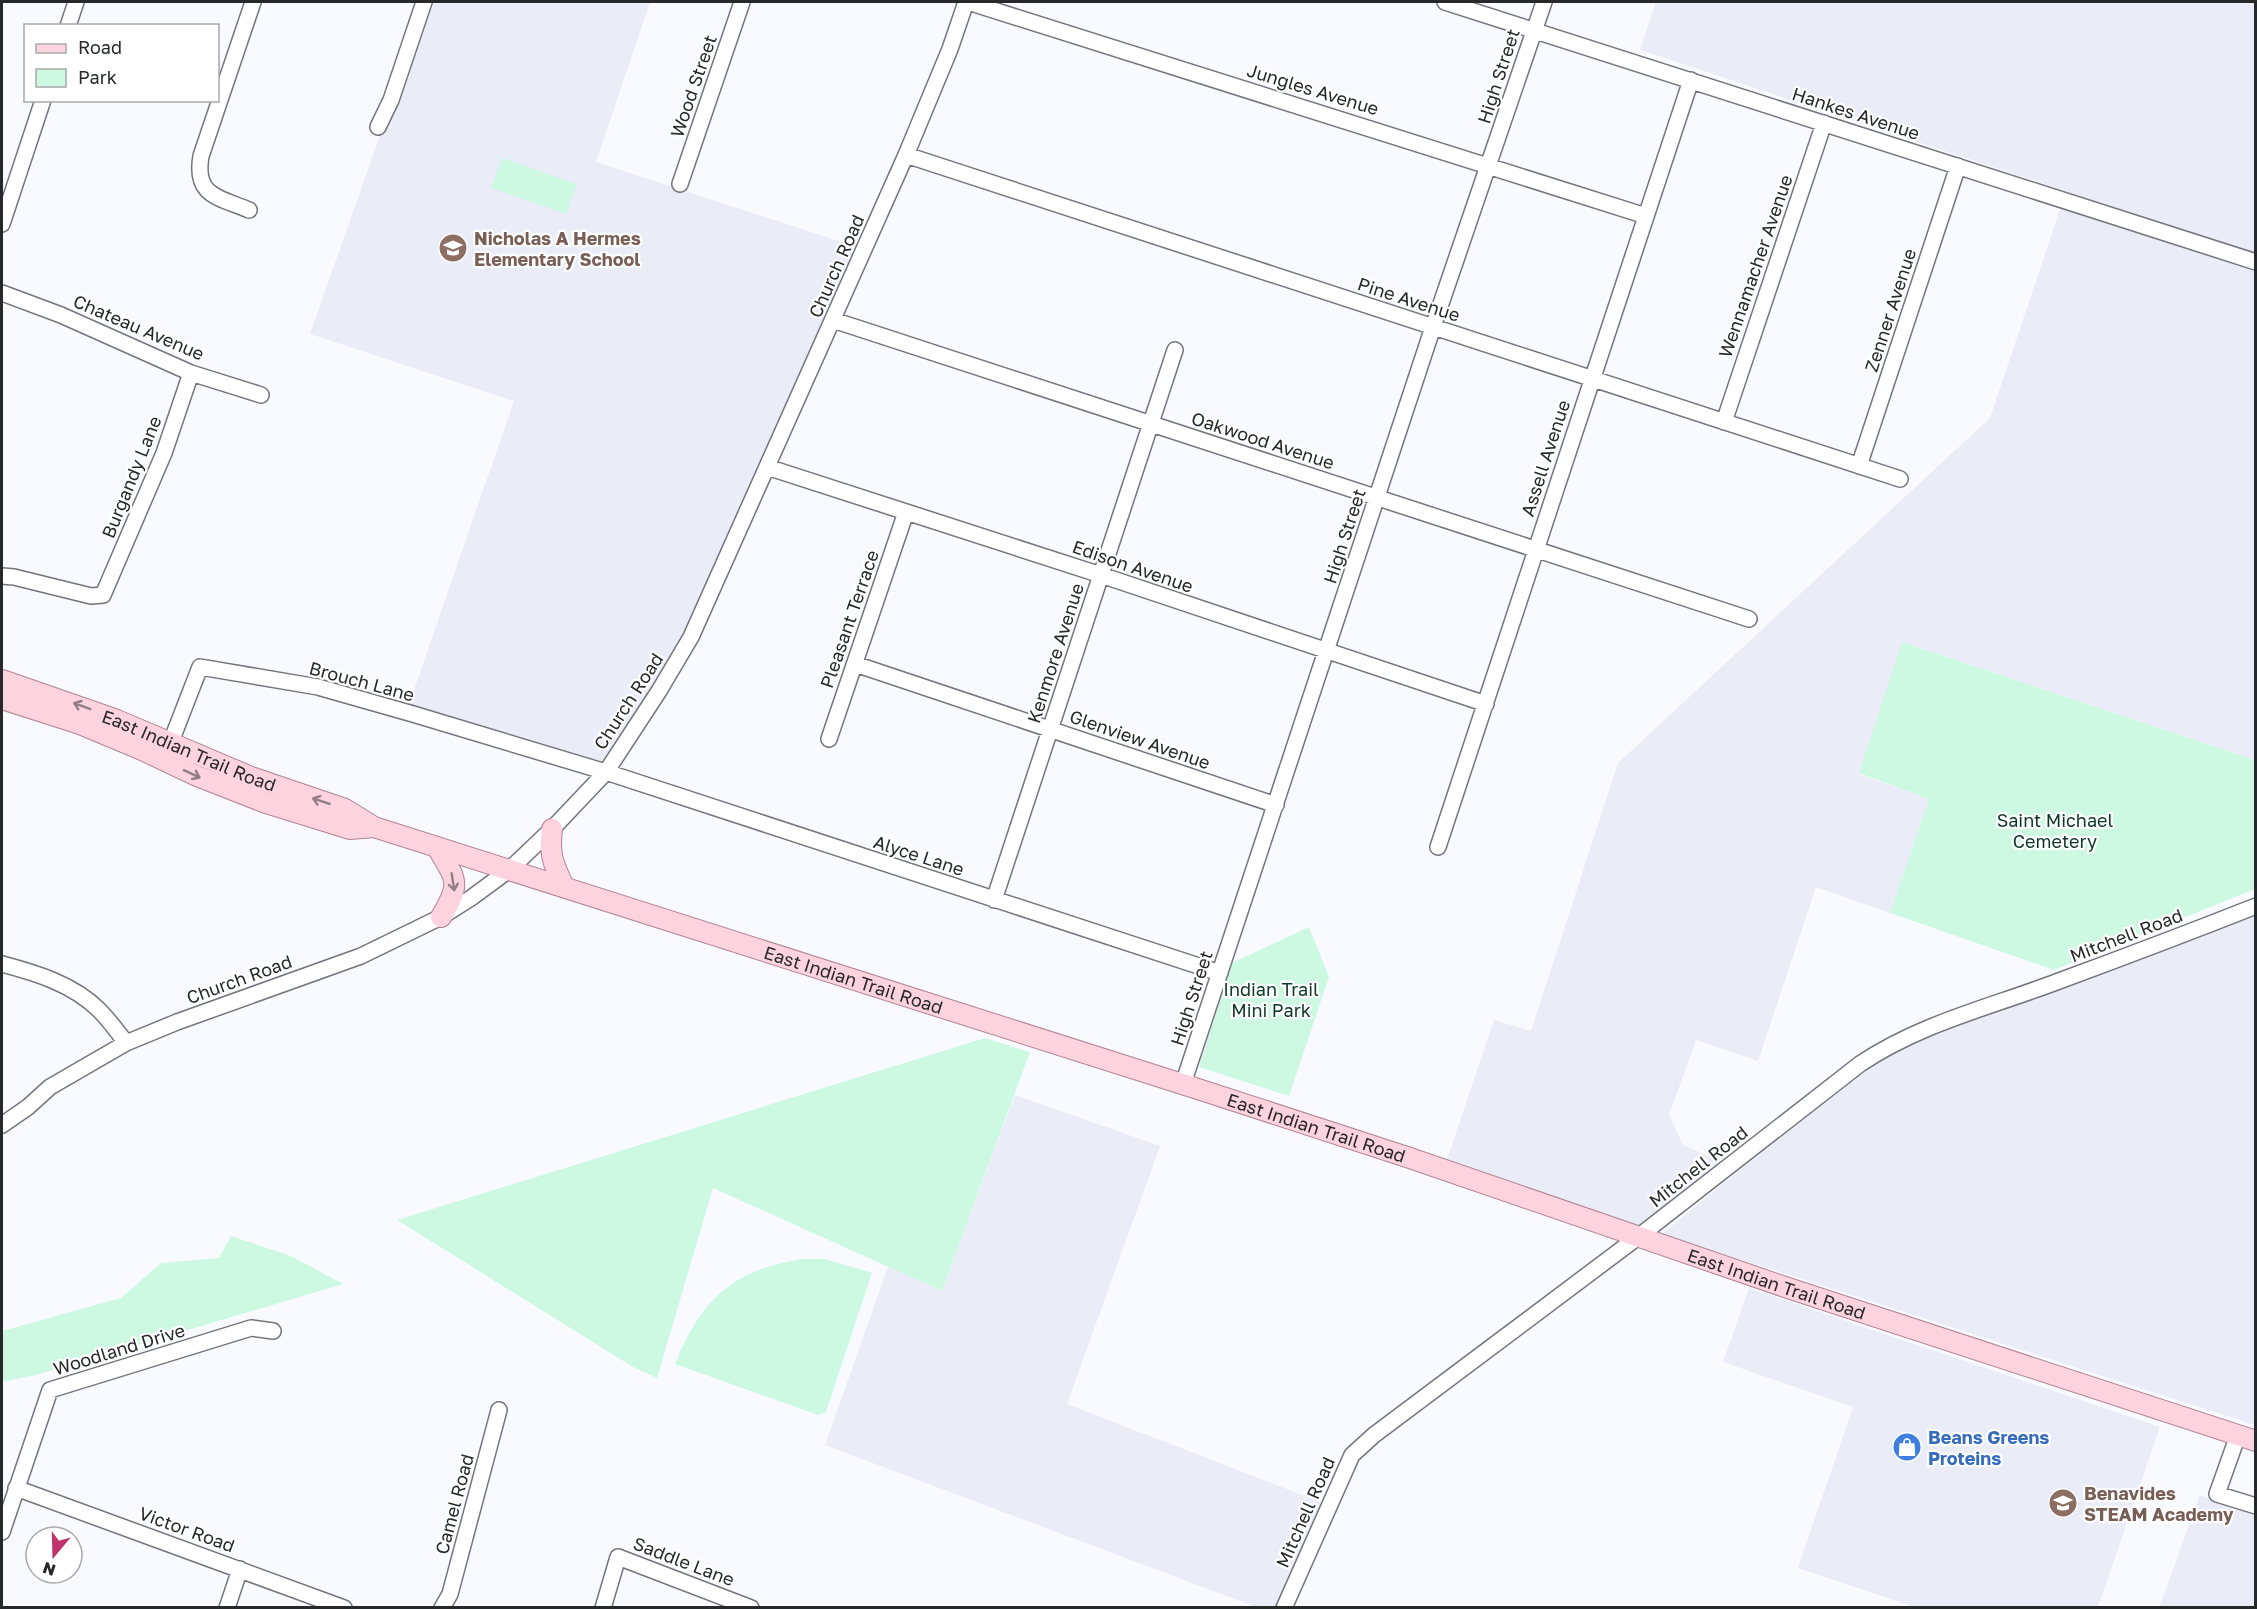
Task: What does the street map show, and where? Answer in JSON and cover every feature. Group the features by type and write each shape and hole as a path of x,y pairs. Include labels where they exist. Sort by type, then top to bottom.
{"main road":[{"name":"East Indian Trail Road","path":"2,680 117,720 167,752"},
{"name":"East Indian Trail Road","path":"2,699 345,809 374,827 1407,1157 1638,1237 2247,1438"},
{"path":"552,829 550,849 564,887"},
{"path":"437,847 454,876 456,887 453,898 441,917"}],"street":[{"path":"69,24 76,2"},
{"path":"249,210 207,193 200,183 198,170 253,2"},
{"path":"378,127 391,100 424,2"},
{"name":"Wood Street","path":"680,184 742,2"},
{"name":"Church Road","path":"2,1125 28,1107 50,1087 126,1043 177,1022 361,956 455,910 509,870 606,772 691,637 906,155 940,75 967,2"},
{"name":"Jungles Avenue","path":"967,2 1646,216"},
{"name":"Hankes Avenue","path":"1445,2 2256,262"},
{"name":"High Street","path":"1183,1084 1433,327 1544,2"},
{"name":"Assell Avenue","path":"1438,847 1691,80"},
{"path":"4,217 42,102"},
{"name":"Wennamacher Avenue","path":"1724,422 1824,123"},
{"name":"Pine Avenue","path":"906,155 1900,479"},
{"name":"Zenner Avenue","path":"1859,466 1958,166"},
{"name":"Chateau Avenue","path":"2,293 61,315 191,373 261,395"},
{"name":"Oakwood Avenue","path":"833,320 1749,619"},
{"name":"Kenmore Avenue","path":"994,900 1175,350"},
{"name":"Burgandy Lane","path":"2,576 14,576 92,596 103,595 164,453 191,373"},
{"name":"Edison Avenue","path":"767,467 1101,575 1486,704"},
{"name":"Pleasant Terrace","path":"829,740 906,512"},
{"name":"Glenview Avenue","path":"855,664 1276,805"},
{"name":"Brouch Lane","path":"167,752 200,667 318,687 606,772"},
{"name":"Alyce Lane","path":"606,772 1220,973"},
{"name":"Mitchell Road","path":"1290,1606 1352,1455 1383,1428 1638,1237 1882,1049 1957,1015 2058,982 2256,906"},
{"path":"2,964 56,981 77,993 99,1010 126,1043"},
{"name":"Woodland Drive","path":"2,1532 50,1390 251,1328 273,1331"},
{"name":"Camel Road","path":"442,1608 450,1594 499,1410"},
{"path":"2247,1438 2217,1494 2256,1506"},
{"name":"Victor Road","path":"16,1488 344,1608"},
{"name":"Saddle Lane","path":"603,1608 618,1557 751,1608"},
{"path":"227,1608 240,1569"}],"shaded area":[{"path":"427,2 650,2 596,162 860,248 687,635 604,768 408,707 514,401 310,334"},
{"path":"1656,2 2255,2 2255,760 1903,642 1859,774 1929,799 1890,913 1816,887 1758,1061 1696,1040 1669,1115 1683,1145 1723,1162 1637,1229 1445,1165 1494,1020 1531,1031 1618,763 1990,418 2066,191 1640,50"},
{"path":"2255,905 2255,1425 1662,1234 1877,1058 1966,1018"},
{"path":"1015,1095 1160,1146 1067,1404 1323,1503 1278,1607 1256,1607 825,1445 888,1267 942,1291"},
{"path":"1749,1288 2160,1427 2098,1607 1915,1607 1798,1568 1853,1407 1723,1362"},
{"path":"2200,1495 2255,1513 2255,1607 2159,1608"}],"green space":[{"path":"502,158 577,184 566,214 491,188"},
{"name":"Saint Michael Cemetery","path":"1902,642 2255,760 2255,889 2054,970 1890,913 1929,799 1859,773"},
{"name":"Indian Trail Mini Park","path":"1309,927 1329,977 1289,1096 1199,1067 1232,963"},
{"path":"985,1038 1030,1052 942,1291 713,1188 657,1378 633,1367 397,1220"},
{"path":"231,1236 291,1256 343,1284 36,1375 2,1382 2,1331 121,1298 161,1263 219,1258"},
{"path":"802,1259 825,1259 872,1273 826,1412 818,1415 675,1364 696,1322 722,1292 738,1280 756,1271"}],"place":[{"name":"Nicholas A Hermes Elementary School","path":"453,248"},
{"name":"Beans Greens Proteins","path":"1907,1447"},
{"name":"Benavides STEAM Academy","path":"2063,1503"}]}
